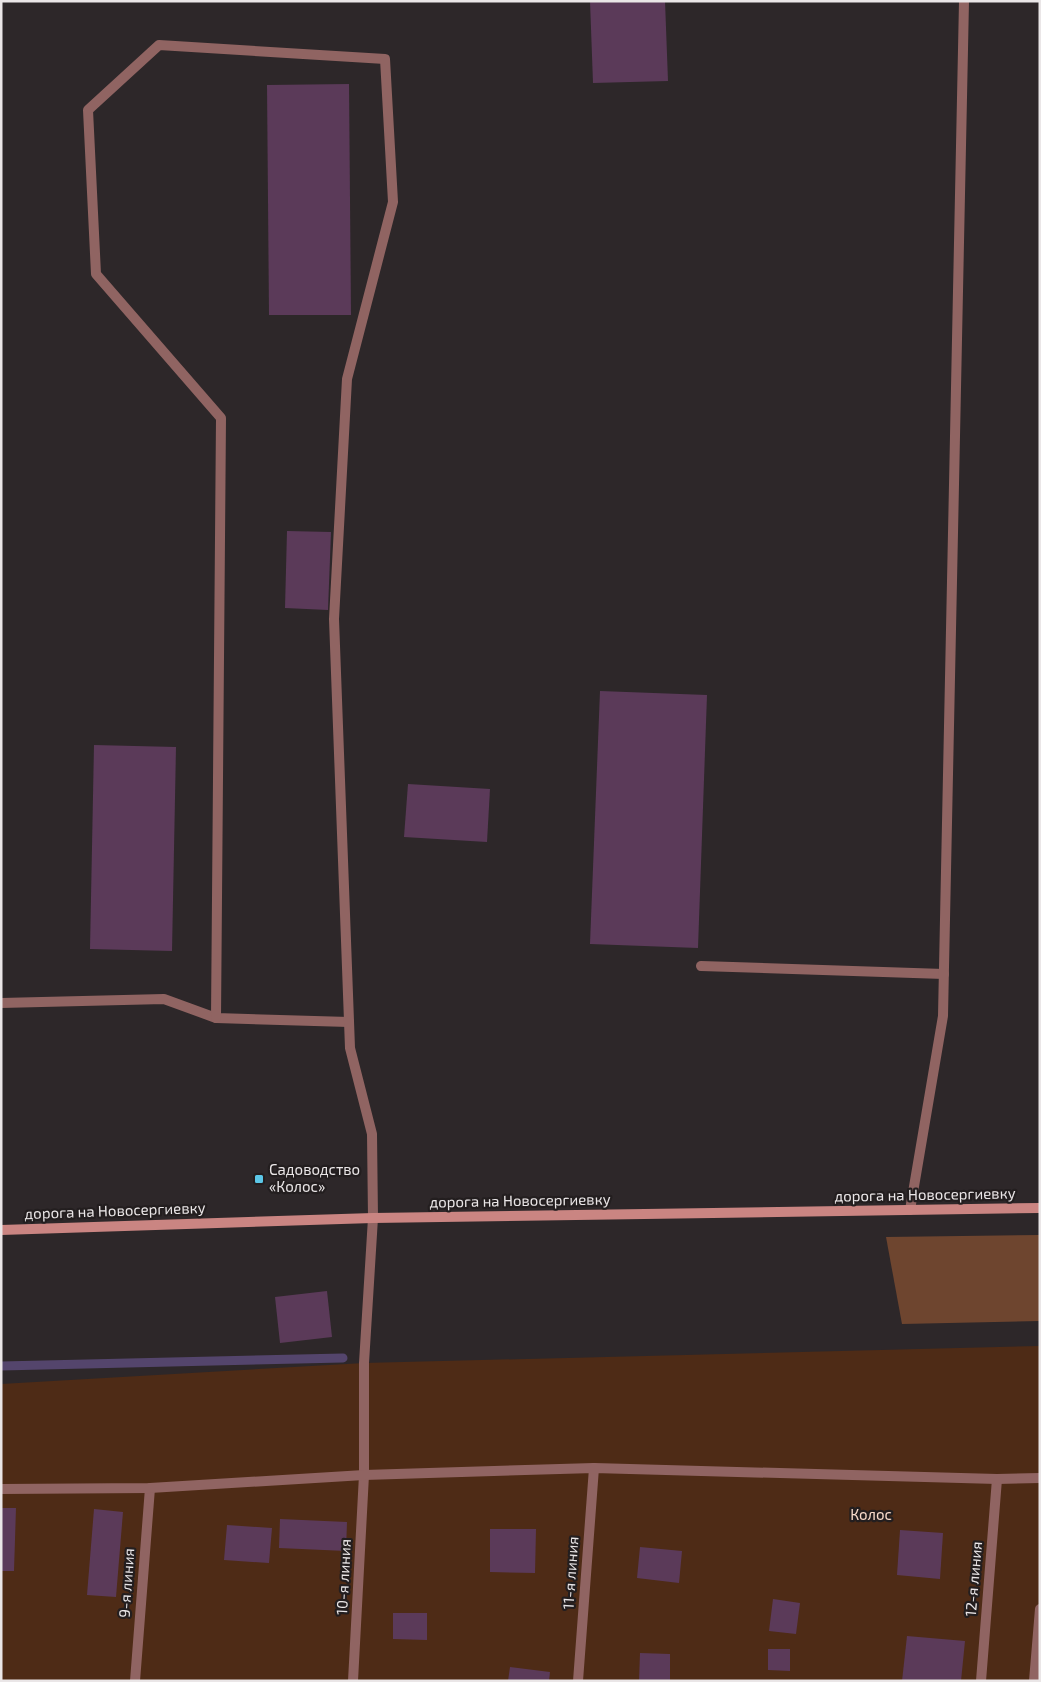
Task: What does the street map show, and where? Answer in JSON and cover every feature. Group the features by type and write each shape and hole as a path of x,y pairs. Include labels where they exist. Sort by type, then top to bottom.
{"street":[{"path":"910,1210 943,1016 962,2"},
{"name":"10-я линия","path":"216,1018 221,418 96,274 88,110 159,44 385,59 393,202 348,379 334,619 350,1048 372,1134 373,1218 364,1363 364,1475 353,1681"},
{"path":"701,966 944,974"},
{"path":"1,1003 164,999 216,1018 349,1022"},
{"name":"дорога на Новосергиевку","path":"1,1230 373,1218 1040,1208"},
{"path":"1,1488 150,1488 364,1475 594,1468 997,1480 1040,1478"},
{"name":"11-я линия","path":"578,1681 594,1468"},
{"name":"12-я линия","path":"981,1681 997,1480"},
{"name":"9-я линия","path":"134,1681 150,1488"},
{"path":"1034,1681 1040,1609"}],"green space":[{"name":"Колос","path":"1040,1346 1040,1681 1,1681 1,1384 364,1363"}],"shaded area":[{"path":"1040,1235 1040,1321 902,1324 886,1237"}],"building":[{"path":"590,1 665,1 668,81 593,83"},
{"path":"349,84 351,315 269,315 267,85"},
{"path":"287,531 331,532 328,610 285,608"},
{"path":"600,691 707,695 698,948 590,944"},
{"path":"94,745 176,747 172,951 90,949"},
{"path":"408,784 490,789 487,842 404,837"},
{"path":"327,1291 332,1337 280,1343 275,1297"},
{"path":"1,1508 16,1508 14,1571 1,1571"},
{"path":"94,1509 123,1512 116,1597 87,1595"},
{"path":"280,1519 347,1522 346,1551 279,1548"},
{"path":"227,1525 272,1528 269,1563 224,1560"},
{"path":"490,1529 536,1529 535,1573 490,1572"},
{"path":"900,1530 943,1533 940,1579 897,1575"},
{"path":"640,1547 682,1551 679,1583 637,1578"},
{"path":"773,1599 800,1603 796,1634 769,1631"},
{"path":"393,1613 427,1613 427,1640 393,1639"},
{"path":"907,1636 965,1641 961,1681 902,1681"},
{"path":"768,1649 790,1649 790,1671 768,1670"},
{"path":"640,1653 670,1654 670,1681 639,1681"},
{"path":"510,1667 550,1672 549,1681 508,1681"}],"waterway":[{"path":"1,1366 343,1358"}],"place":[{"name":"Садоводство «Колос»","path":"259,1179"}]}
